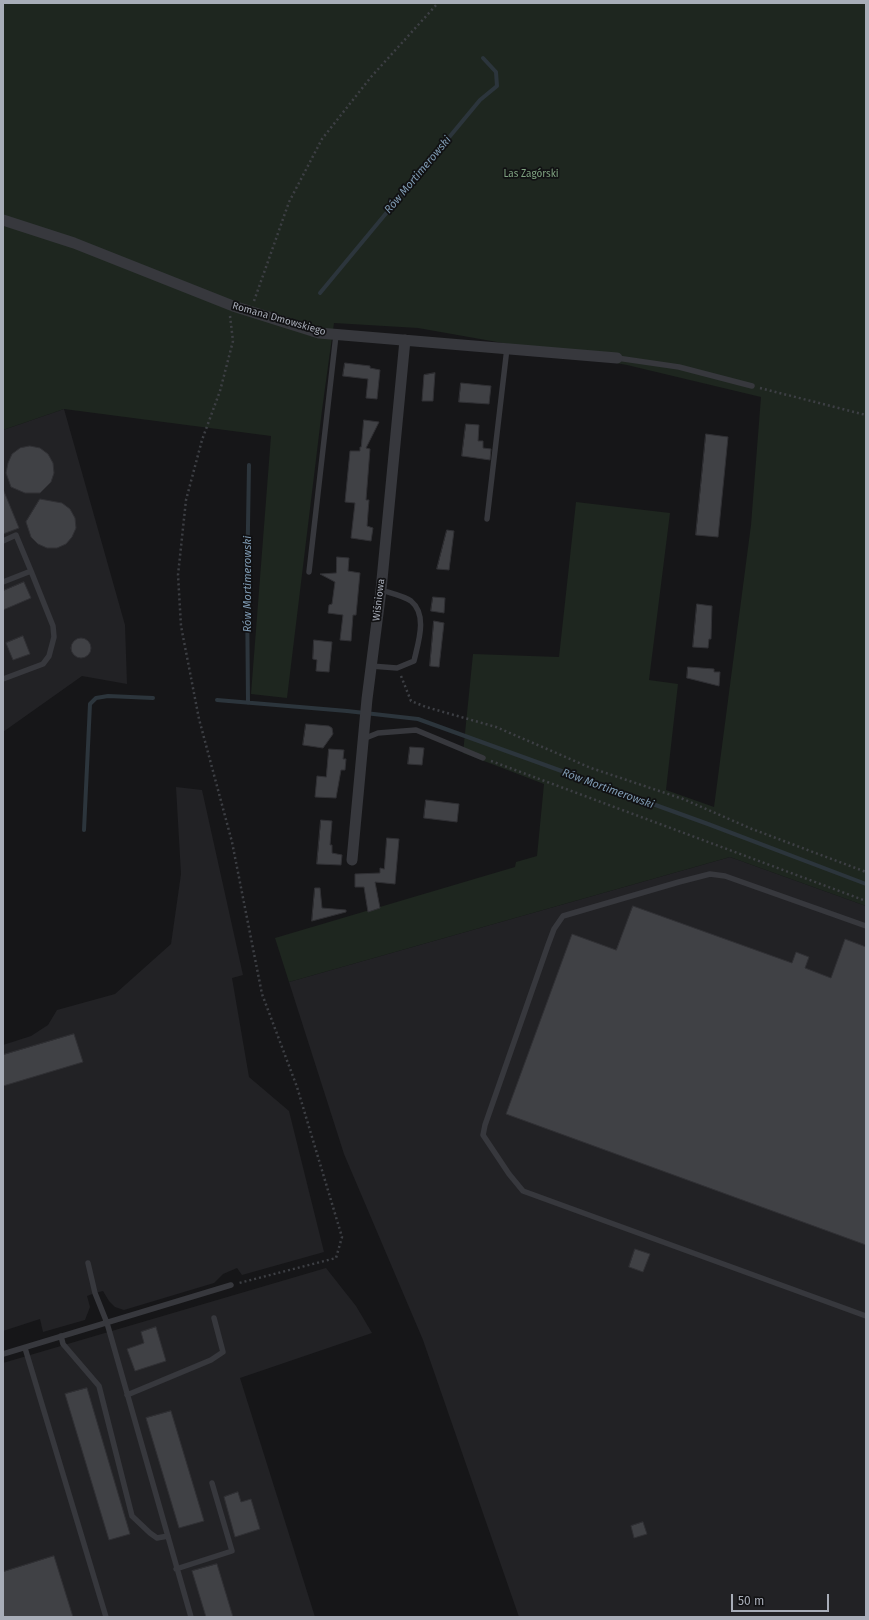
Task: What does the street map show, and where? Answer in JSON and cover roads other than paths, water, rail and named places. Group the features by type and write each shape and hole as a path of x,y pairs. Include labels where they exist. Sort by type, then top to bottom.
{"street":[{"name":"Romana Dmowskiego","path":"3,220 74,243 233,306 319,333 617,358"},
{"name":"Wiśniowa","path":"352,860 366,700 381,590 405,340"}],"lane":[{"path":"309,572 336,335"},
{"path":"487,519 507,348"},
{"path":"617,358 679,367 752,386"},
{"path":"3,540 16,535 54,626 54,637 49,656 43,664 3,679"},
{"path":"3,582 31,571"},
{"path":"371,666 397,668 414,661 420,633 420,612 410,601 381,590"},
{"path":"363,739 378,733 416,730 483,758"},
{"path":"866,926 725,876 710,874 563,916 554,929 548,945 485,1125 483,1135 509,1174 523,1191 866,1316"},
{"path":"88,1264 95,1293 107,1323 190,1617"},
{"path":"3,1354 231,1285"},
{"path":"127,1396 211,1360 223,1352 214,1318"},
{"path":"61,1336 63,1344 99,1386 132,1516 157,1538 168,1536"},
{"path":"25,1348 106,1617"},
{"path":"176,1569 232,1552 212,1483"}],"waterway":[{"name":"Rów Mortimerowski","path":"320,293 480,100 497,86 496,72 483,58"},
{"name":"Rów Mortimerowski","path":"248,703 247,586 249,465"},
{"path":"84,830 90,704 96,698 108,696 153,698"},
{"name":"Rów Mortimerowski","path":"217,700 347,711 418,719 708,824 866,884"}],"park label":[{"name":"Las Zagórski","path":"531,174"}]}
